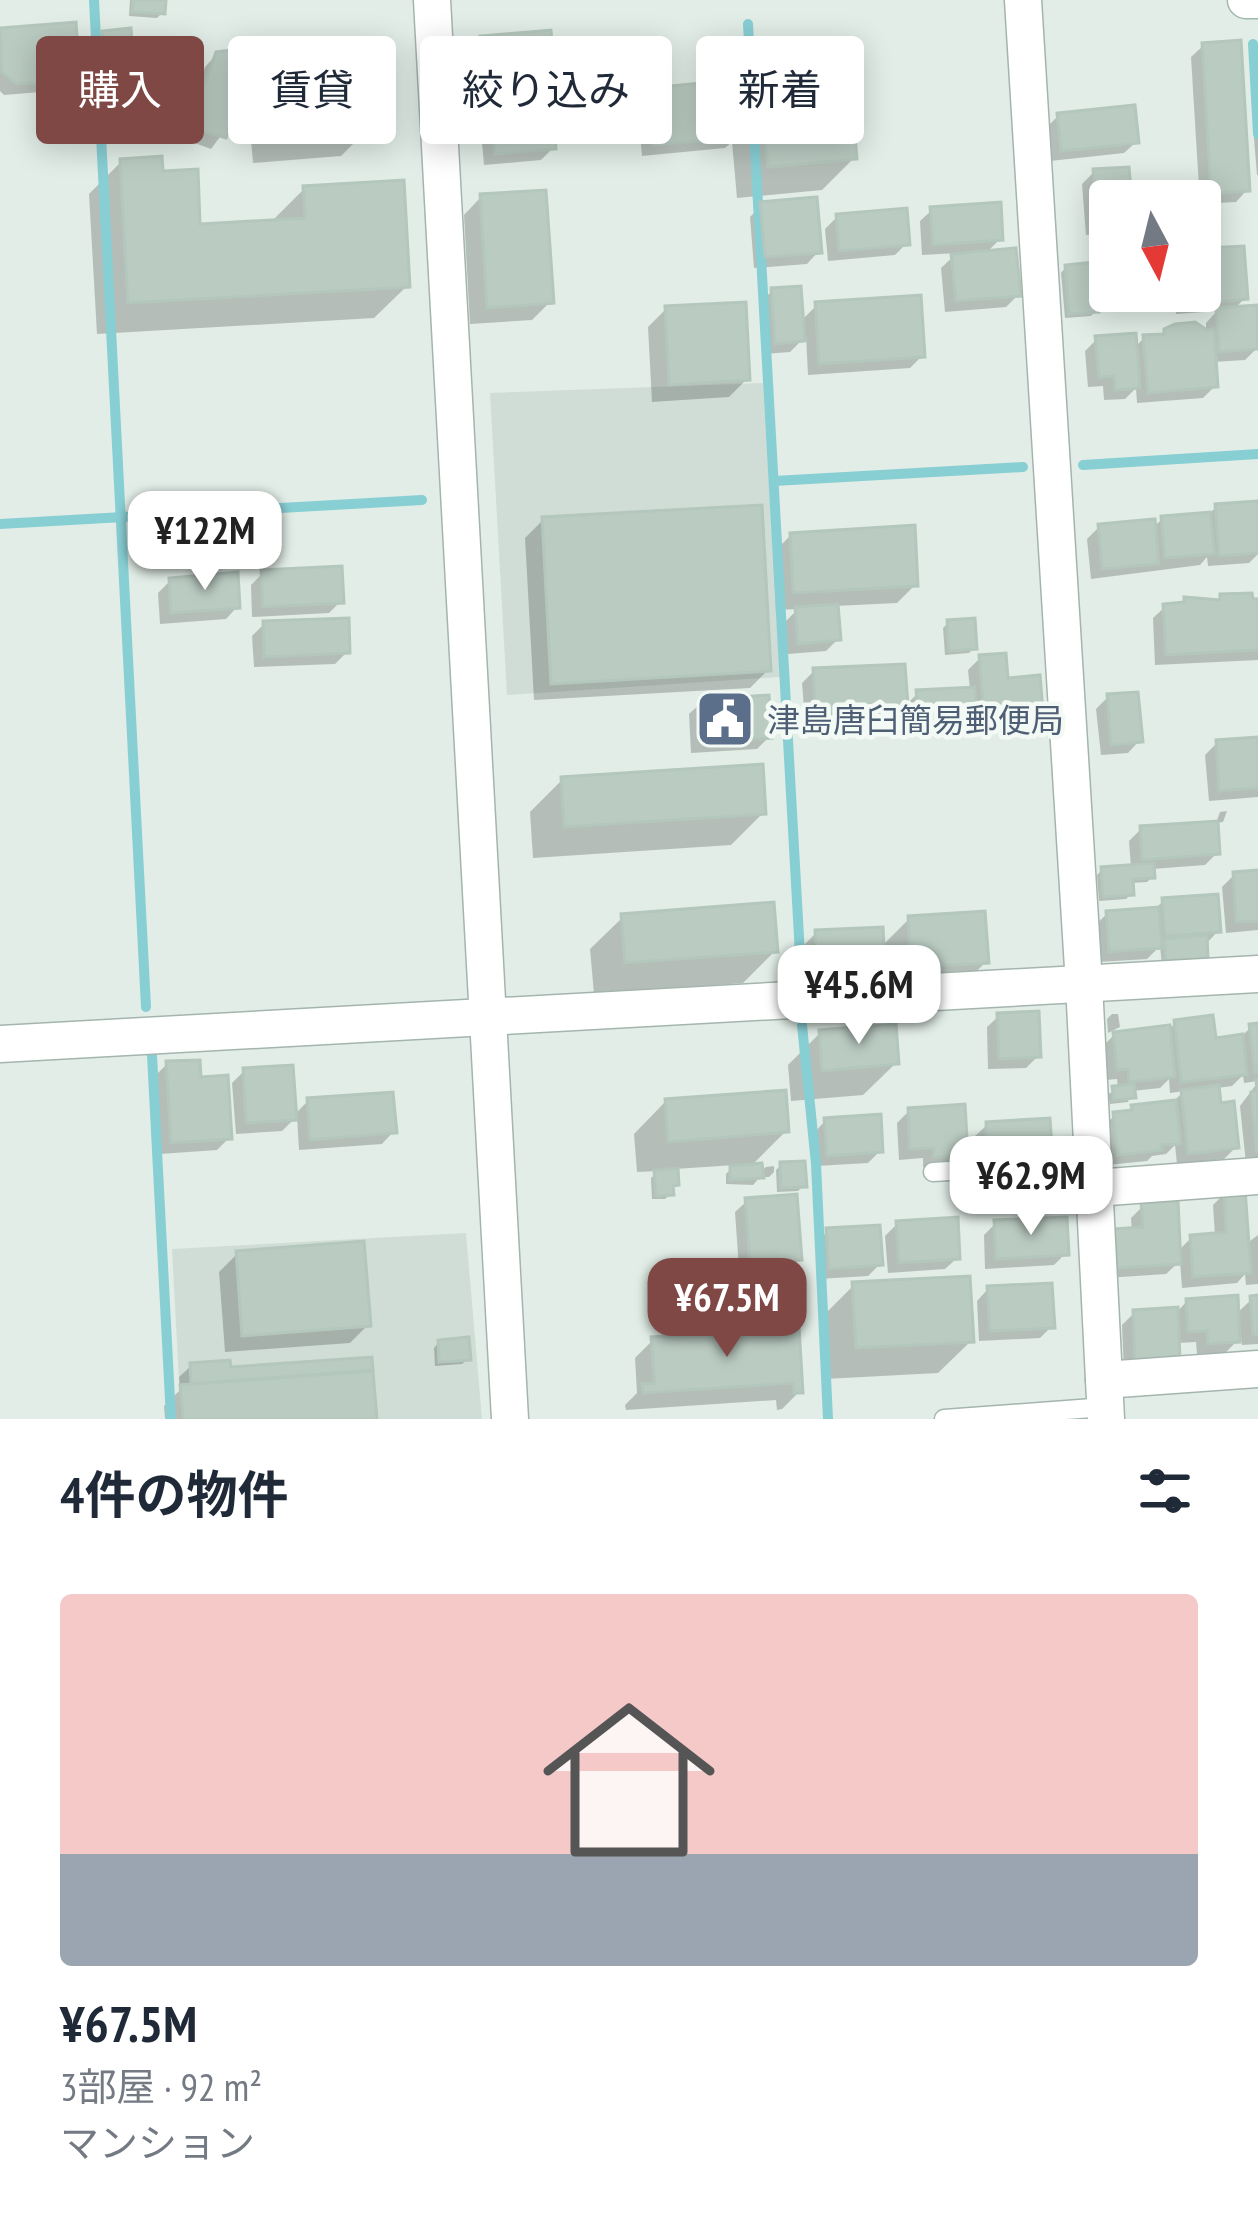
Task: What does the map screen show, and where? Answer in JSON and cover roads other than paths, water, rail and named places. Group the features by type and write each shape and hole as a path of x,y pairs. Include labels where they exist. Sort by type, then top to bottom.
{"street":[{"path":"432,0 510,1419"},
{"path":"1023,0 1106,1402 1258,1369"},
{"path":"1246,0 1258,1"},
{"path":"0,1044 1258,974"},
{"path":"1094,1175 1258,1176"}],"lane":[{"path":"933,1172 1094,1175"},
{"path":"944,1419 1106,1402"}],"waterway":[{"path":"94,0 146,1007"},
{"path":"748,24 801,973"},
{"path":"1253,44 1258,134"},
{"path":"1083,465 1258,454"},
{"path":"774,481 1023,467"},
{"path":"0,524 422,500"},
{"path":"802,1025 816,1164 828,1419"},
{"path":"152,1055 171,1419"}],"place":[{"name":"津島唐臼簡易郵便局","path":"725,719"}]}
